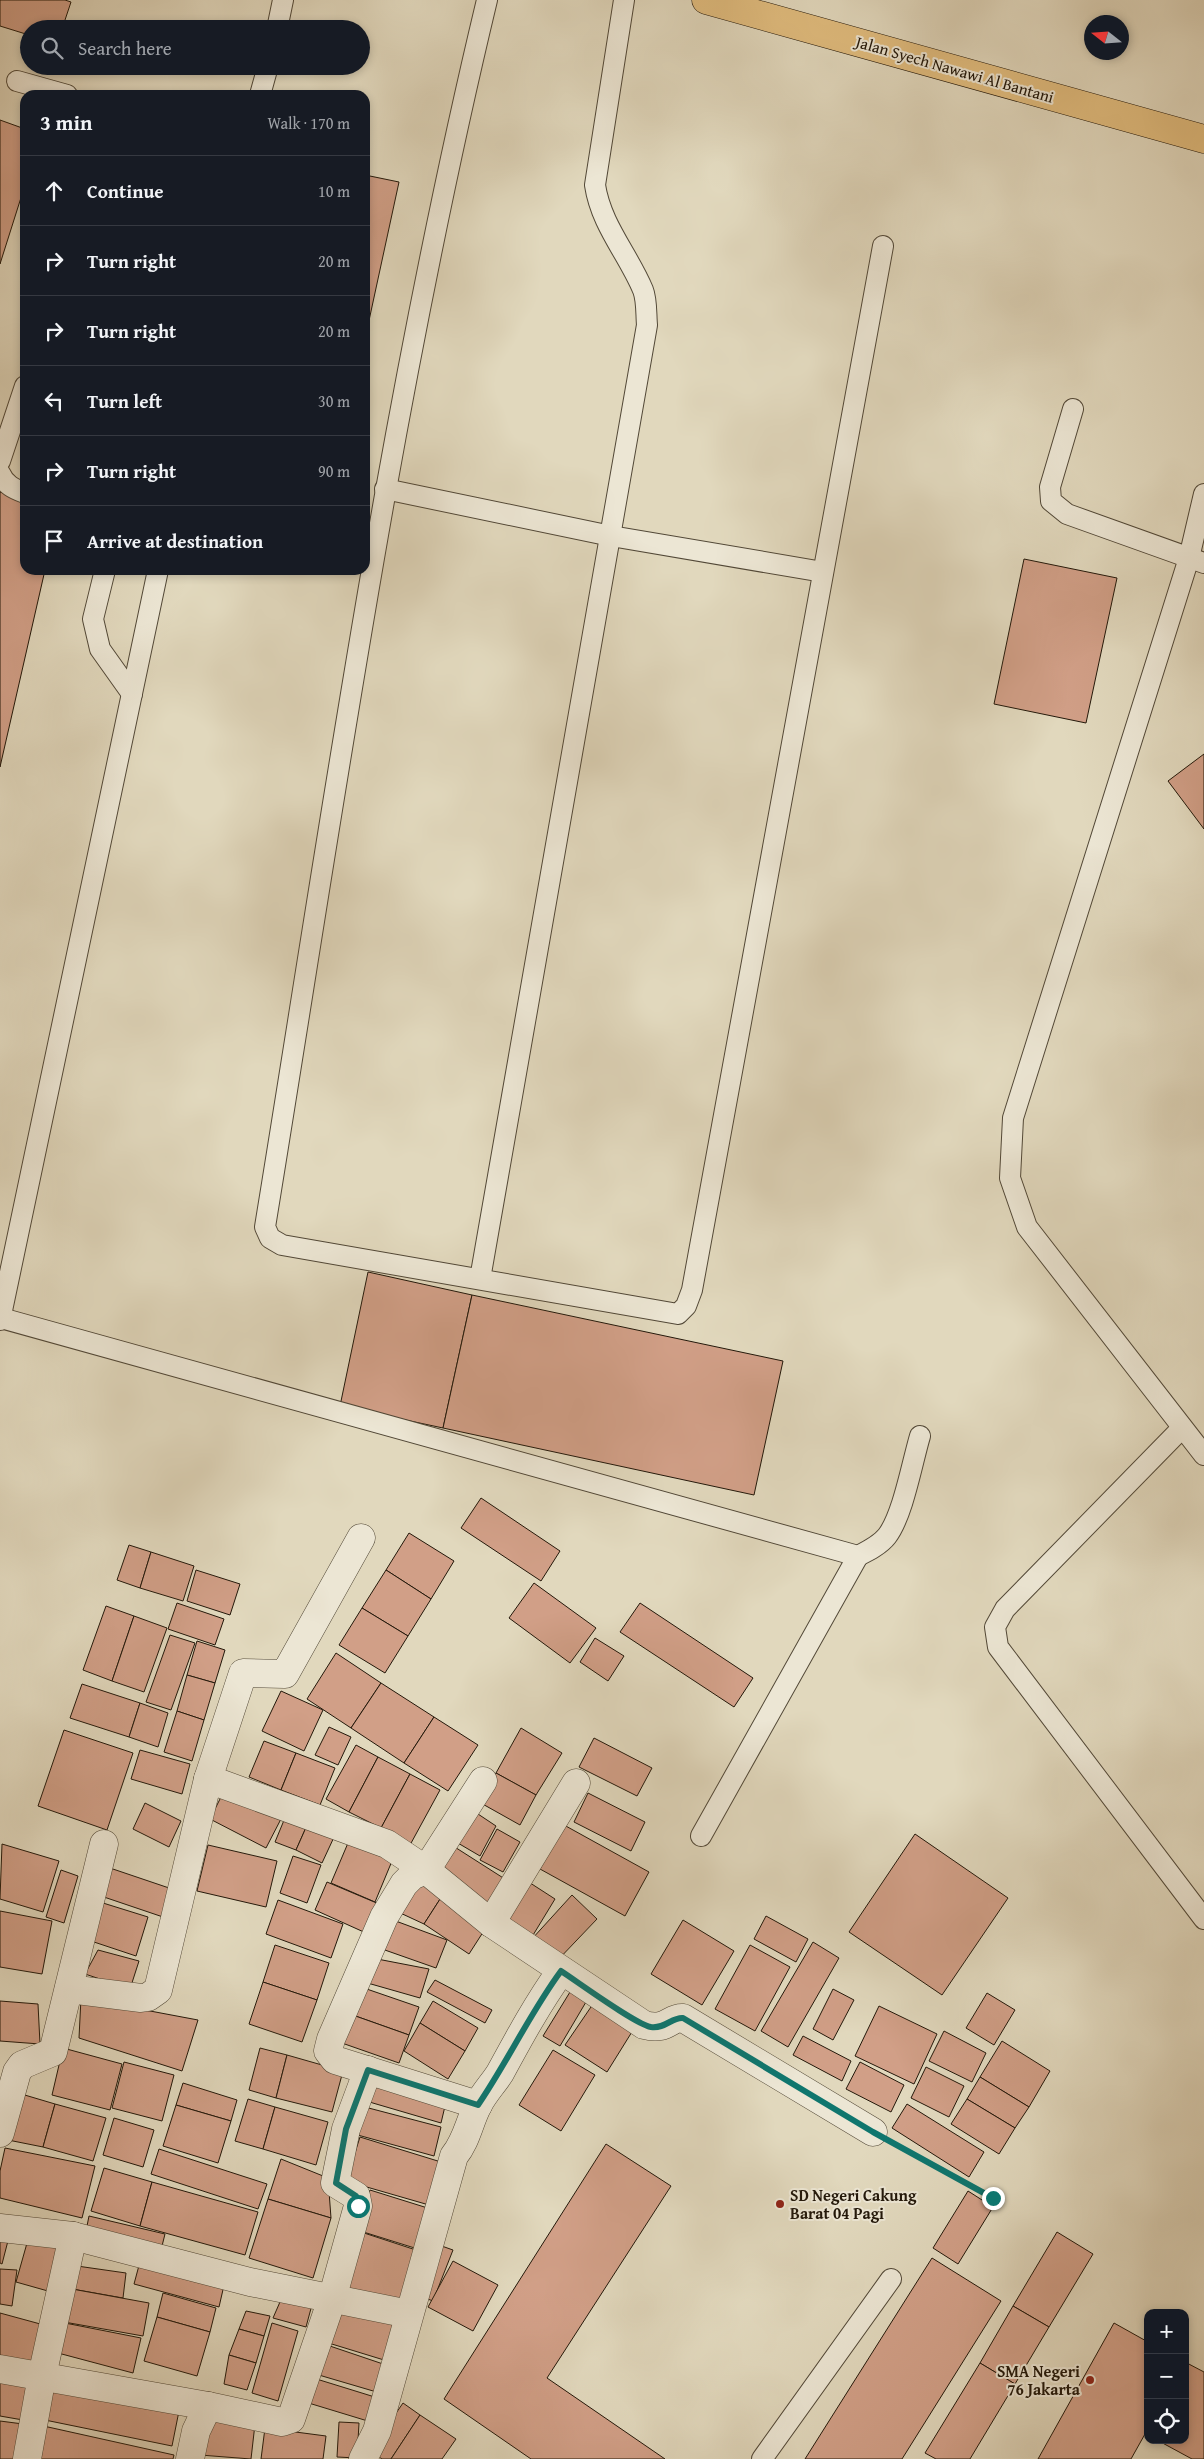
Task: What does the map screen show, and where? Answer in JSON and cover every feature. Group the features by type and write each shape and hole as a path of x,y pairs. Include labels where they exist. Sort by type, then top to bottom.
{"highway":[{"name":"Jalan Syech Nawawi Al Bantani","path":"706,0 1204,139"}],"street":[{"path":"69,1989 141,1998 148,1997 158,1990 208,1779 243,1672 286,1674 361,1538"},
{"path":"208,1779 387,1844 426,1870 491,1923 644,2025 663,2027 683,2018 873,2132"},
{"path":"478,2105 335,2060 328,2051 330,2039 384,1917 404,1884 412,1876 426,1870 483,1781"},
{"path":"491,1923 576,1783"},
{"path":"0,2133 16,2072 22,2065 53,2052 104,1844"},
{"path":"363,2459 377,2431 454,2156 461,2147 470,2128 478,2105 498,2075 537,2004 561,1971"},
{"path":"0,2369 208,2406 282,2422 291,2420 332,2299 358,2206 356,2196 336,2183 346,2129 368,2070"},
{"path":"0,2228 73,2236 250,2282 409,2314"},
{"path":"27,2459 42,2376 73,2236"},
{"path":"190,2459 196,2431 208,2406"}],"lane":[{"path":"279,20 283,0"},
{"path":"487,0 454,138 385,489 265,1227 270,1238 282,1245 678,1314 686,1306 692,1290 883,246"},
{"path":"480,1279 647,325 644,292 604,219 597,204 594,185 624,0"},
{"path":"261,90 266,75"},
{"path":"17,81 49,90"},
{"path":"0,461 20,401"},
{"path":"1072,409 1050,487 1051,501 1067,514 1196,560"},
{"path":"0,473 2,479 12,488 20,491"},
{"path":"385,489 611,536 823,572"},
{"path":"1204,494 1196,560 1013,1118 1010,1178 1027,1227 1204,1455"},
{"path":"104,575 93,619 100,649 132,694"},
{"path":"157,575 0,1319 858,1556"},
{"path":"1182,1428 1005,1609 995,1627 998,1646 1204,1919"},
{"path":"701,1836 858,1556 874,1547 887,1536 896,1518 920,1436"},
{"path":"762,2459 891,2279"}],"path":[{"path":"873,2132 993,2198"}],"building":[{"path":"0,0 65,0 71,2 65,20 20,20 20,32 0,26"},
{"path":"0,120 20,127 20,201 0,264"},
{"path":"370,176 399,182 370,316"},
{"path":"0,492 20,499 20,575 44,575 0,767"},
{"path":"1024,559 1117,578 1086,723 994,704"},
{"path":"1204,754 1204,829 1168,781"},
{"path":"368,1272 472,1295 443,1428 340,1406"},
{"path":"472,1295 783,1361 754,1495 443,1428"},
{"path":"481,1498 560,1551 541,1581 461,1528"},
{"path":"409,1533 454,1561 431,1599 386,1570"},
{"path":"129,1545 151,1552 140,1588 117,1580"},
{"path":"151,1552 194,1566 183,1601 140,1588"},
{"path":"196,1570 240,1584 230,1615 187,1601"},
{"path":"386,1570 431,1599 408,1636 362,1608"},
{"path":"534,1583 596,1628 570,1663 509,1618"},
{"path":"177,1603 224,1619 215,1645 168,1629"},
{"path":"640,1603 753,1678 734,1707 620,1632"},
{"path":"106,1606 134,1616 112,1681 83,1670"},
{"path":"362,1608 408,1636 385,1673 339,1645"},
{"path":"134,1616 167,1628 144,1692 112,1681"},
{"path":"170,1635 195,1643 171,1710 146,1702"},
{"path":"595,1638 624,1656 608,1681 580,1662"},
{"path":"197,1641 225,1650 215,1683 187,1675"},
{"path":"336,1653 381,1683 351,1728 307,1699"},
{"path":"187,1675 215,1683 204,1720 177,1711"},
{"path":"381,1683 434,1717 404,1763 351,1728"},
{"path":"82,1684 140,1703 129,1737 70,1718"},
{"path":"281,1691 323,1710 304,1751 262,1731"},
{"path":"140,1703 168,1713 158,1747 129,1737"},
{"path":"177,1711 204,1720 192,1761 164,1752"},
{"path":"434,1717 478,1745 448,1791 404,1763"},
{"path":"329,1727 351,1737 338,1765 315,1755"},
{"path":"521,1728 562,1753 536,1795 496,1773"},
{"path":"64,1730 133,1753 107,1830 38,1806"},
{"path":"594,1738 652,1768 637,1796 579,1767"},
{"path":"264,1741 296,1753 281,1790 249,1777"},
{"path":"356,1745 378,1757 349,1812 326,1799"},
{"path":"140,1750 190,1764 182,1794 131,1779"},
{"path":"296,1753 335,1768 320,1805 281,1790"},
{"path":"378,1757 410,1774 381,1828 349,1812"},
{"path":"496,1773 536,1795 520,1825 479,1802"},
{"path":"410,1774 440,1790 410,1845 381,1828"},
{"path":"226,1787 282,1817 266,1848 210,1819"},
{"path":"588,1793 645,1822 631,1851 574,1822"},
{"path":"145,1803 181,1821 169,1847 133,1829"},
{"path":"469,1808 496,1826 480,1856 451,1839"},
{"path":"287,1813 308,1823 296,1850 275,1842"},
{"path":"308,1823 335,1835 322,1863 296,1850"},
{"path":"564,1825 649,1872 625,1916 540,1869"},
{"path":"497,1829 520,1842 503,1872 480,1860"},
{"path":"915,1834 1008,1898 942,1995 849,1932"},
{"path":"348,1843 392,1861 375,1902 331,1883"},
{"path":"2,1844 59,1861 43,1912 0,1899"},
{"path":"450,1844 508,1881 490,1909 432,1872"},
{"path":"208,1845 277,1861 266,1907 197,1891"},
{"path":"293,1856 321,1865 307,1903 280,1893"},
{"path":"107,1867 175,1890 166,1918 98,1895"},
{"path":"61,1870 78,1876 64,1923 46,1917"},
{"path":"420,1877 442,1896 424,1924 396,1911"},
{"path":"524,1879 555,1899 527,1945 496,1925"},
{"path":"327,1882 379,1904 366,1933 315,1910"},
{"path":"572,1895 597,1919 555,1963 531,1940"},
{"path":"442,1896 487,1926 469,1954 424,1924"},
{"path":"278,1900 343,1924 331,1958 266,1934"},
{"path":"103,1903 148,1917 136,1956 91,1941"},
{"path":"0,1911 52,1921 42,1974 0,1967"},
{"path":"766,1916 808,1939 796,1962 754,1939"},
{"path":"393,1920 447,1940 436,1968 382,1949"},
{"path":"683,1920 734,1951 702,2005 651,1974"},
{"path":"813,1942 839,1958 788,2047 761,2031"},
{"path":"275,1945 329,1963 317,2000 263,1982"},
{"path":"750,1945 790,1967 755,2031 715,2009"},
{"path":"98,1950 139,1961 130,1989 85,1974"},
{"path":"372,1958 429,1969 420,1998 364,1982"},
{"path":"435,1980 492,2010 485,2023 427,1992"},
{"path":"263,1982 317,2000 302,2042 249,2024"},
{"path":"358,1986 419,2007 409,2035 347,2013"},
{"path":"833,1989 854,2000 833,2040 813,2029"},
{"path":"570,1992 586,2002 560,2046 543,2036"},
{"path":"987,1993 1015,2010 994,2045 966,2028"},
{"path":"81,1998 198,2020 182,2071 79,2038"},
{"path":"0,2001 38,2004 40,2044 0,2041"},
{"path":"433,2001 478,2028 465,2051 420,2023"},
{"path":"593,2004 635,2027 607,2072 565,2045"},
{"path":"879,2006 937,2034 914,2084 855,2056"},
{"path":"347,2013 409,2035 399,2063 339,2042"},
{"path":"420,2023 465,2051 448,2079 404,2051"},
{"path":"944,2031 986,2053 972,2082 929,2061"},
{"path":"803,2036 851,2061 842,2081 793,2055"},
{"path":"1002,2041 1050,2071 1029,2107 980,2077"},
{"path":"63,2048 122,2064 110,2110 52,2095"},
{"path":"260,2048 287,2055 276,2098 249,2090"},
{"path":"553,2050 595,2075 561,2131 519,2105"},
{"path":"287,2055 343,2071 332,2112 276,2098"},
{"path":"124,2062 174,2075 162,2121 112,2108"},
{"path":"860,2062 904,2085 891,2112 846,2089"},
{"path":"926,2067 964,2086 949,2117 911,2098"},
{"path":"373,2077 446,2102 441,2123 366,2101"},
{"path":"980,2077 1029,2107 1015,2128 967,2099"},
{"path":"183,2083 237,2100 231,2121 176,2105"},
{"path":"18,2093 55,2104 43,2147 8,2140"},
{"path":"248,2099 275,2107 263,2149 235,2141"},
{"path":"967,2099 1015,2128 999,2154 951,2124"},
{"path":"55,2104 106,2118 93,2161 43,2147"},
{"path":"907,2104 984,2152 969,2177 892,2128"},
{"path":"176,2105 231,2121 218,2163 163,2146"},
{"path":"361,2106 441,2127 434,2156 354,2134"},
{"path":"275,2107 328,2122 316,2165 263,2149"},
{"path":"114,2118 154,2130 143,2167 103,2155"},
{"path":"360,2137 441,2162 429,2205 346,2181"},
{"path":"606,2144 671,2186 547,2378 665,2459 531,2459 444,2399"},
{"path":"5,2148 95,2166 82,2218 0,2198 0,2171"},
{"path":"159,2149 267,2184 258,2209 151,2174"},
{"path":"281,2159 328,2178 331,2218 268,2199"},
{"path":"104,2168 152,2182 140,2226 91,2211"},
{"path":"152,2182 258,2212 245,2255 140,2226"},
{"path":"370,2190 434,2210 421,2250 357,2230"},
{"path":"968,2191 993,2207 958,2264 933,2248"},
{"path":"268,2199 331,2218 313,2278 249,2258"},
{"path":"89,2216 165,2234 160,2254 85,2236"},
{"path":"358,2231 422,2252 403,2307 339,2287"},
{"path":"0,2232 10,2233 2,2264 0,2263"},
{"path":"1057,2232 1093,2254 1049,2327 1013,2306"},
{"path":"29,2236 68,2246 55,2293 16,2282"},
{"path":"436,2244 453,2250 433,2301 417,2295"},
{"path":"141,2258 225,2281 219,2307 134,2284"},
{"path":"932,2258 1001,2301 902,2459 805,2459"},
{"path":"453,2261 498,2285 473,2331 428,2307"},
{"path":"77,2266 126,2273 123,2298 72,2289"},
{"path":"0,2269 17,2270 12,2306 0,2304"},
{"path":"72,2289 149,2303 143,2336 64,2322"},
{"path":"163,2293 216,2308 210,2332 157,2317"},
{"path":"283,2295 313,2301 306,2327 273,2318"},
{"path":"335,2300 396,2319 384,2360 322,2341"},
{"path":"1013,2306 1049,2327 1015,2384 980,2363"},
{"path":"246,2311 270,2316 264,2336 239,2329"},
{"path":"0,2313 44,2325 32,2370 0,2362"},
{"path":"157,2317 210,2332 197,2376 144,2361"},
{"path":"65,2323 141,2338 133,2373 58,2353"},
{"path":"272,2323 298,2331 278,2401 252,2393"},
{"path":"1114,2323 1144,2340 1144,2436 1131,2459 1038,2459"},
{"path":"239,2329 264,2336 256,2363 229,2355"},
{"path":"321,2343 389,2366 380,2393 312,2373"},
{"path":"229,2355 256,2363 247,2390 224,2384"},
{"path":"980,2363 1015,2384 970,2459 936,2459 925,2453"},
{"path":"1189,2364 1204,2372 1204,2459 1192,2459 1164,2444 1189,2444"},
{"path":"310,2377 378,2398 371,2422 302,2401"},
{"path":"0,2380 30,2386 23,2420 0,2416"},
{"path":"47,2384 180,2406 172,2446 40,2419"},
{"path":"403,2403 420,2415 391,2459 382,2459 370,2451"},
{"path":"420,2415 456,2439 442,2459 391,2459"},
{"path":"205,2418 255,2424 251,2459 200,2455"},
{"path":"0,2421 23,2424 19,2459 0,2459"},
{"path":"339,2422 359,2423 357,2458 337,2457"},
{"path":"39,2425 174,2455 173,2459 35,2459"},
{"path":"265,2428 326,2436 323,2459 261,2459"}],"place":[{"name":"SD Negeri Cakung Barat 04 Pagi","path":"780,2204"},
{"name":"SMA Negeri 76 Jakarta","path":"1090,2380"}],"route":[{"path":"358,2206 356,2196 344,2190 336,2183 346,2129 368,2070 478,2105 498,2075 537,2004 561,1971 644,2025 663,2027 683,2018 873,2132 993,2198"}]}
